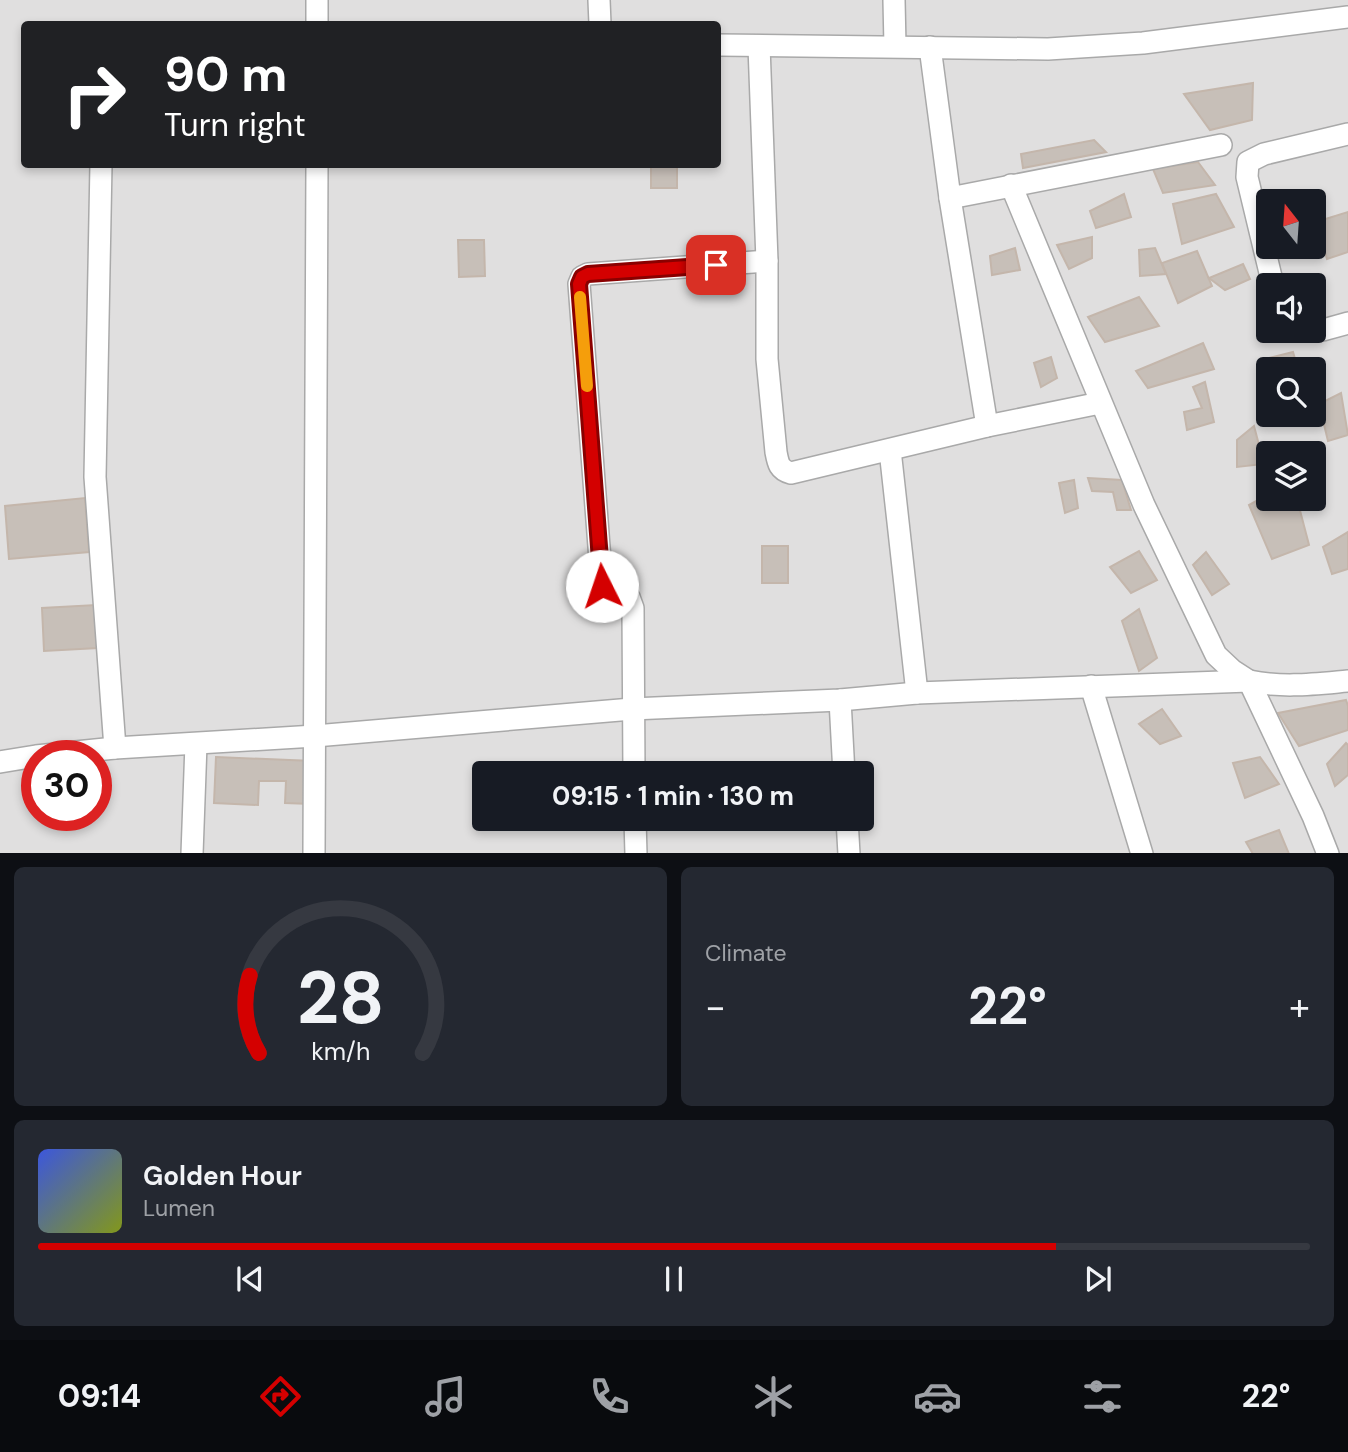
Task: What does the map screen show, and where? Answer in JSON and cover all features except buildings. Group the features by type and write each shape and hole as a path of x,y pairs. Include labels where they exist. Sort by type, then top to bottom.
{"street":[{"path":"317,0 317,21"},
{"path":"599,0 600,21"},
{"path":"894,0 895,47"},
{"path":"721,45 1048,50 1143,43 1348,17"},
{"path":"759,46 767,261 767,359 778,464 783,471 791,474 987,426 1100,403"},
{"path":"930,47 950,198 987,426"},
{"path":"1270,273 1247,177 1248,162 1264,154 1348,134"},
{"path":"950,198 1221,145"},
{"path":"101,168 95,477 116,748"},
{"path":"314,853 317,168"},
{"path":"1011,186 1144,505 1216,655 1249,681 1328,853"},
{"path":"634,761 634,608 629,597 610,597 605,594 602,586 579,284 582,277 588,274 767,261"},
{"path":"1326,329 1348,323"},
{"path":"890,450 917,693"},
{"path":"0,762 116,748 315,736 632,709 841,701 917,693 1091,686 1249,681 1273,686 1300,686 1348,681"},
{"path":"1091,686 1142,853"},
{"path":"841,701 843,761"},
{"path":"192,853 196,744"},
{"path":"635,831 636,853"},
{"path":"848,831 849,853"}],"shaded area":[{"path":"0,0 1348,0 1348,853 0,853"}],"slow traffic":[{"path":"580,297 587,386"}],"route":[{"path":"602,586 579,284 582,277 588,274 716,265"}]}
